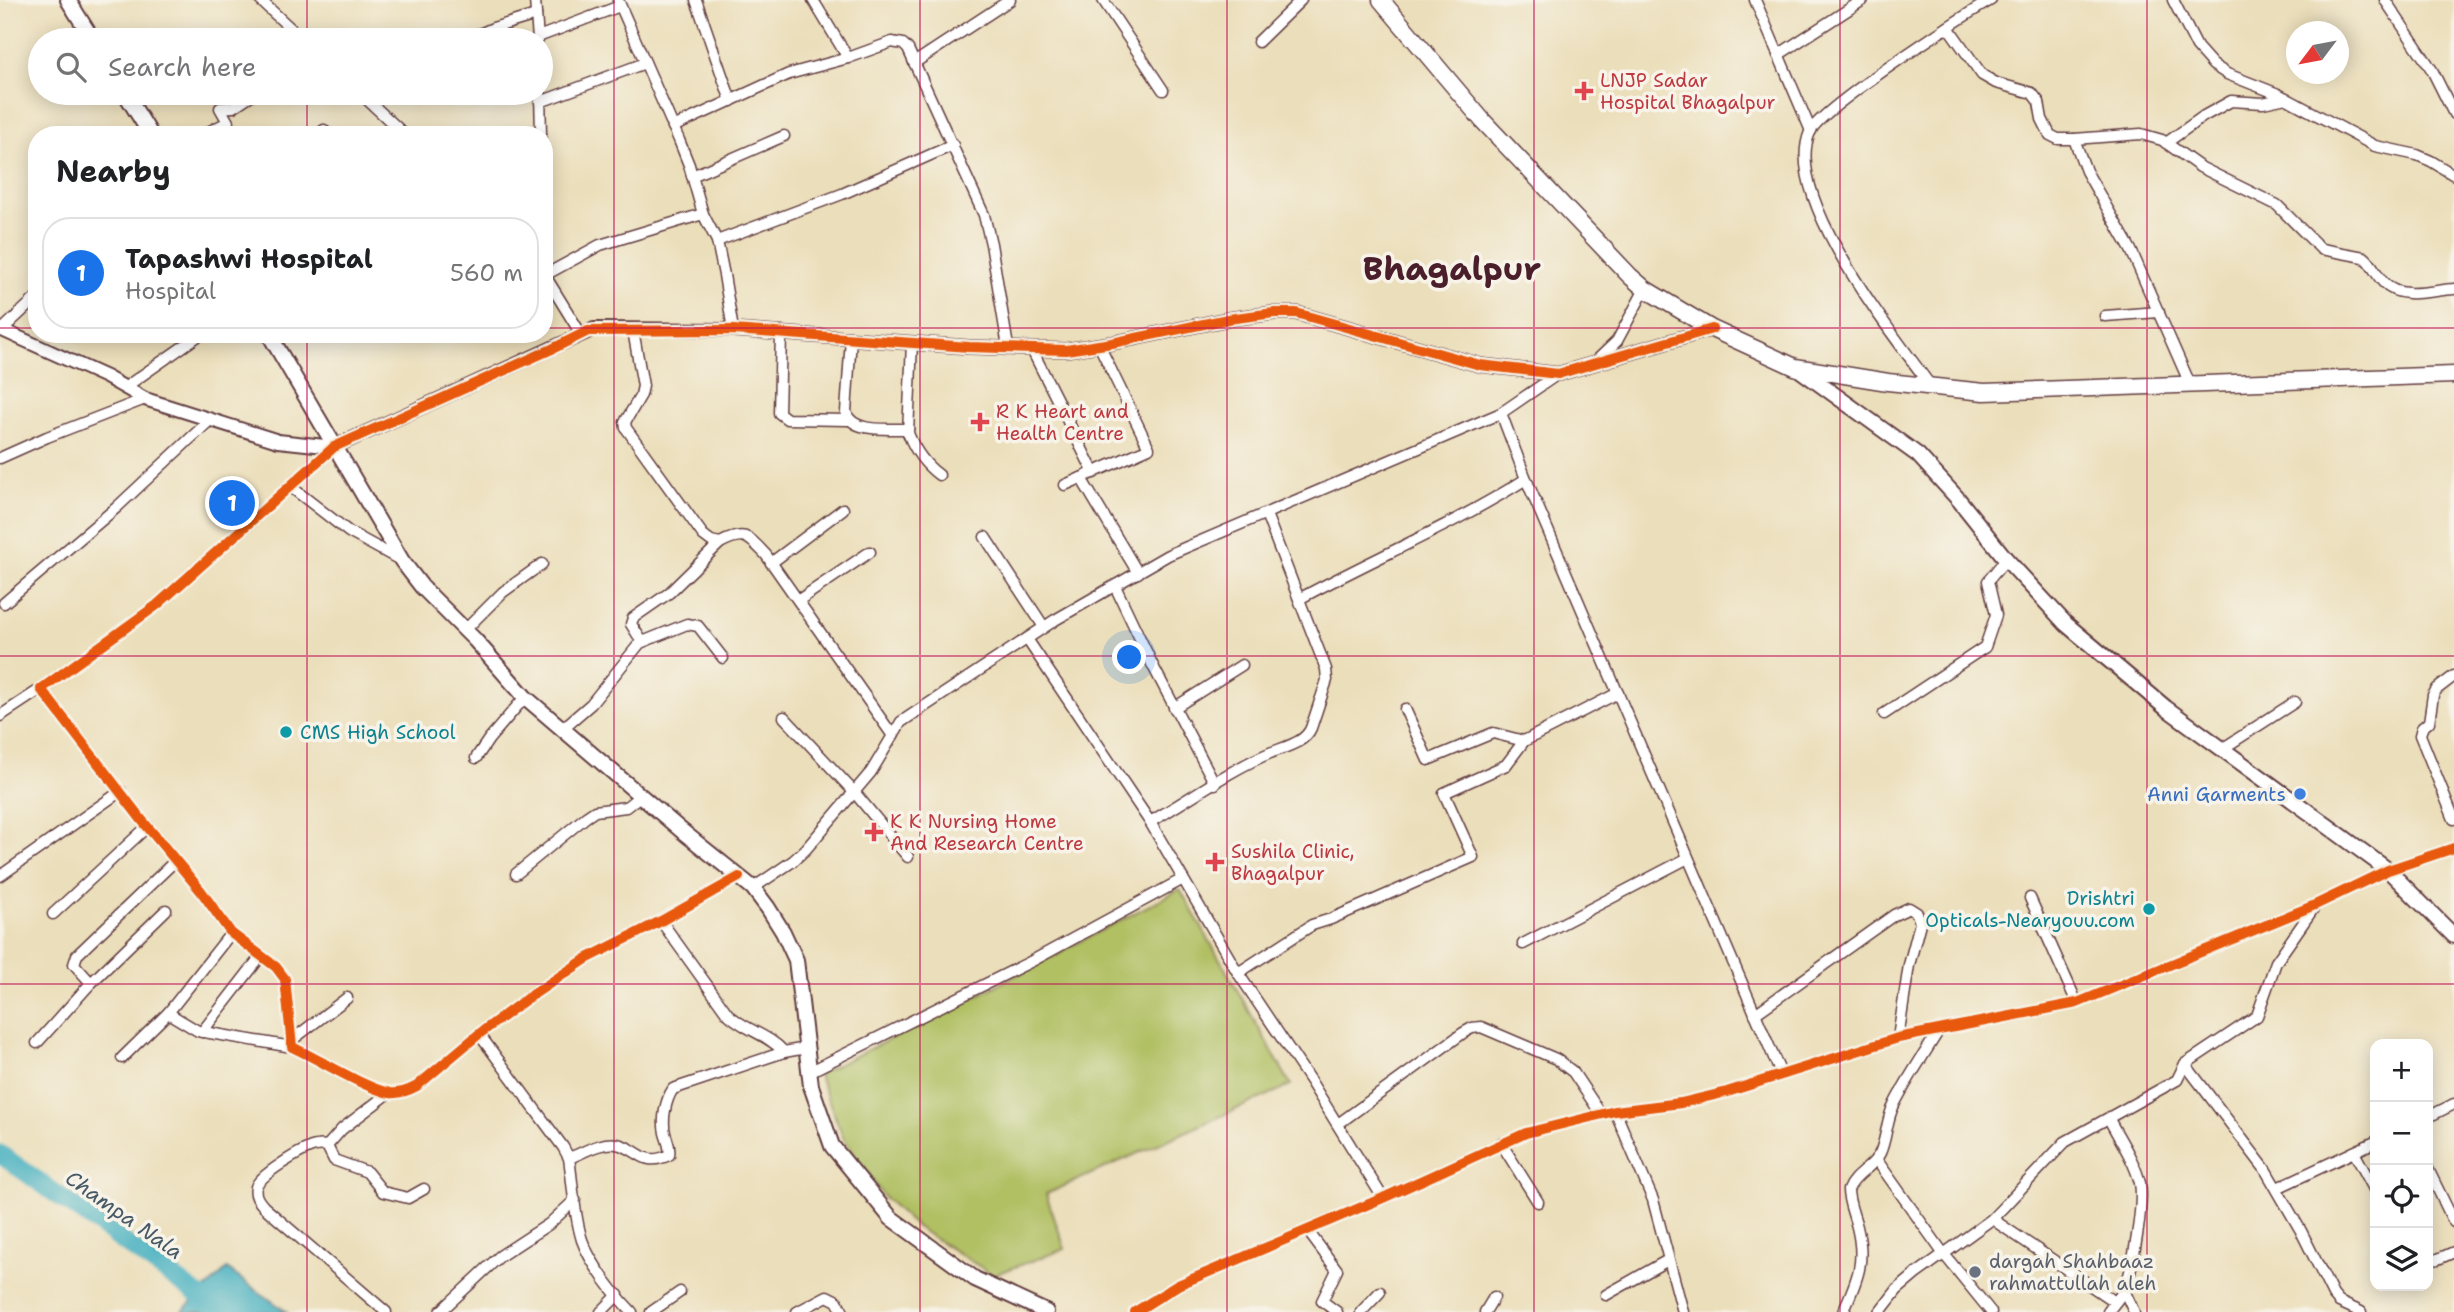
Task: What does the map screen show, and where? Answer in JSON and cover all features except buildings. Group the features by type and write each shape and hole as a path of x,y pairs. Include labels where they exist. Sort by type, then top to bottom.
{"main road":[{"path":"68,0 86,28"},
{"path":"1381,0 1483,121 1630,276 1645,289 1712,329 1796,367 1918,455 1959,500 2006,559 2066,624 2166,708 2388,870 2454,936"},
{"path":"132,105 145,126"},
{"path":"277,343 334,447 402,561 422,587 525,697 753,888 783,932 796,960 811,1086 832,1146 891,1218 975,1279 1046,1312"},
{"path":"1796,367 1888,382 1984,391 2454,375"}],"street":[{"path":"260,0 289,28"},
{"path":"535,0 537,28"},
{"path":"696,0 731,101"},
{"path":"813,0 848,58"},
{"path":"914,63 1010,0"},
{"path":"1103,0 1163,90"},
{"path":"1258,42 1301,0"},
{"path":"1755,0 1811,131"},
{"path":"1778,55 1863,0"},
{"path":"1930,385 1866,296 1839,253 1807,178 1805,158 1811,131 1834,109 1948,27 1991,0"},
{"path":"2173,0 2197,47 2213,65 2227,74 2286,98 2375,146 2417,155 2454,175"},
{"path":"2385,0 2450,95 2454,114"},
{"path":"553,32 619,3 673,127 703,214 717,242 733,330"},
{"path":"493,28 536,15"},
{"path":"1948,27 1982,75 1996,83 2032,93 2039,102 2042,119 2050,135 2058,139 2074,139 2141,134 2166,143 2200,167 2277,205 2321,249 2364,257 2391,290 2403,293 2454,289"},
{"path":"673,127 789,74 897,42 908,49 984,215 1008,347"},
{"path":"553,93 645,63"},
{"path":"2166,143 2231,101 2263,103 2286,98"},
{"path":"220,126 228,122 220,108 236,105"},
{"path":"373,105 395,126"},
{"path":"540,105 541,126"},
{"path":"692,176 783,136"},
{"path":"2074,139 2086,171 2131,250 2190,384"},
{"path":"717,242 855,188 953,145"},
{"path":"553,270 600,244 703,214"},
{"path":"553,288 581,334"},
{"path":"1588,367 1617,341 1645,289"},
{"path":"28,306 1,329 28,342"},
{"path":"2105,316 2159,312"},
{"path":"0,716 157,605 334,447 594,329 733,330 912,343 1066,350 1227,319 1296,313 1480,365 1558,374 1712,329"},
{"path":"633,330 643,386 642,395 625,422 626,428 704,535 711,541 720,543"},
{"path":"781,334 779,413 787,419 848,420"},
{"path":"851,338 846,412 848,420 853,425 862,427 908,429"},
{"path":"30,343 145,400 278,441 334,447"},
{"path":"124,388 188,343"},
{"path":"912,343 908,429 913,447 928,467 939,475"},
{"path":"1065,485 1149,448 1099,345"},
{"path":"1031,348 1094,472"},
{"path":"753,888 799,855 855,793 901,722 1044,628 1168,555 1501,413 1558,374"},
{"path":"0,458 145,400"},
{"path":"1501,413 1526,479 1781,1074"},
{"path":"4,603 116,508 209,421"},
{"path":"1081,478 1138,573"},
{"path":"1299,599 1362,564 1491,502 1526,479"},
{"path":"291,487 349,532 402,561"},
{"path":"771,563 843,509"},
{"path":"1150,822 1265,755 1302,739 1308,735 1311,728 1327,680 1326,669 1266,514"},
{"path":"640,643 631,624 633,618 669,593 720,543 734,536 750,538 799,600 893,736"},
{"path":"985,537 1044,628"},
{"path":"799,600 870,552"},
{"path":"1884,714 1985,647 1996,615 1988,580 2006,559"},
{"path":"465,630 503,592 542,564"},
{"path":"1115,586 1174,708 1215,784"},
{"path":"562,729 591,704 640,643 687,624 694,624 723,658"},
{"path":"1027,639 1150,822 1238,974 1338,1124 1383,1198"},
{"path":"1174,708 1242,665"},
{"path":"2454,676 2433,695 2428,722 2420,735 2454,818"},
{"path":"41,689 174,861 201,891 231,933 276,967 285,979 292,1043"},
{"path":"1238,974 1312,925 1473,857 1444,793 1506,765 1524,741 1618,693"},
{"path":"476,758 525,697"},
{"path":"2222,749 2295,702"},
{"path":"1405,709 1428,760 1493,733 1524,741"},
{"path":"784,717 855,793 908,857"},
{"path":"0,876 121,791"},
{"path":"516,874 595,811 626,807 640,796"},
{"path":"53,914 148,827"},
{"path":"1135,1312 1178,1284 1383,1198 1501,1143 1552,1125 1615,1111 1681,1103 1898,1038 2077,1003 2315,905 2388,870 2454,848"},
{"path":"1523,944 1688,858"},
{"path":"91,983 74,964 77,955 174,861"},
{"path":"168,1013 202,1032 292,1043 370,1086 389,1093 406,1092 525,1000 586,959 739,877"},
{"path":"809,1072 1032,961 1183,879"},
{"path":"2030,898 2077,1003"},
{"path":"1880,1312 1897,1290 1992,1219 2065,1142 2177,1080 2185,1064 2257,1016 2276,962 2315,905"},
{"path":"1755,1014 1894,915 1909,908 1917,913 1920,923 1909,965 1898,1038"},
{"path":"37,1043 91,983 166,910"},
{"path":"661,921 727,1013 738,1023 774,1040 784,1052"},
{"path":"122,1058 168,1013 231,933"},
{"path":"202,1032 261,956"},
{"path":"292,1043 347,998"},
{"path":"1338,1124 1463,1033 1481,1027 1556,1059 1573,1072 1601,1114"},
{"path":"1843,1312 1858,1278 1862,1257 1848,1190 1851,1183 1881,1151 1885,1127 1894,1105 1939,1030"},
{"path":"479,1034 556,1136 569,1158 581,1237 587,1251 632,1312"},
{"path":"569,1158 606,1144 617,1143 642,1158 663,1158 669,1155 671,1150 664,1123 669,1095 673,1089 784,1052 806,1048"},
{"path":"2185,1064 2244,1138 2277,1188 2333,1296 2339,1302 2361,1312"},
{"path":"386,1312 270,1213 256,1198 256,1185 262,1177 310,1148 327,1146 342,1129 389,1093"},
{"path":"2433,1114 2454,1104"},
{"path":"1615,1111 1653,1200 1683,1312"},
{"path":"2108,1312 2124,1290 2138,1231 2140,1185 2135,1168 2109,1119"},
{"path":"1501,1143 1538,1202"},
{"path":"2277,1188 2370,1144"},
{"path":"327,1146 334,1160 367,1172 383,1192 408,1198 424,1189"},
{"path":"2354,1152 2370,1182"},
{"path":"1876,1159 1943,1254 1991,1312"},
{"path":"2433,1179 2454,1222"},
{"path":"440,1312 500,1256 550,1224 575,1200"},
{"path":"1992,1219 2115,1302"},
{"path":"1307,1230 1337,1270 1322,1301 1337,1312"},
{"path":"2433,1260 2454,1252"},
{"path":"1606,1296 1668,1260"},
{"path":"2124,1290 2134,1312"},
{"path":"651,1312 680,1292"},
{"path":"1361,1312 1380,1292"},
{"path":"601,1312 618,1295"},
{"path":"797,1312 827,1296 837,1301 843,1312"},
{"path":"1485,1312 1494,1297"}],"green space":[{"path":"1180,889 1291,1085 1046,1194 1065,1249 993,1275 915,1226 884,1197 844,1139 818,1074 946,1012"}],"water":[{"path":"227,1269 287,1312 181,1312"}],"waterway":[{"name":"Champa Nala","path":"0,1154 222,1312"}],"cycle path":[{"path":"739,877 586,959 479,1034 417,1086 407,1091 390,1093 355,1080 292,1047 285,979 276,967 231,933 201,891 141,819 41,689 157,605 334,447 588,331 733,330 969,347 1066,350 1228,319 1296,313 1480,365 1558,374 1712,329"},
{"path":"1135,1312 1178,1285 1383,1198 1526,1133 1615,1111 1681,1103 1727,1092 1898,1038 2077,1003 2315,905 2388,870 2454,848"}],"place":[{"name":"LNJP Sadar Hospital Bhagalpur","path":"1584,91"},
{"name":"R K Heart and Health Centre","path":"980,422"},
{"name":"Tapashwi Hospital","path":"232,503"},
{"name":"CMS High School","path":"286,732"},
{"name":"Anni Garments","path":"2300,794"},
{"name":"K K Nursing Home And Research Centre","path":"874,832"},
{"name":"Sushila Clinic, Bhagalpur","path":"1215,862"},
{"name":"Drishtri Opticals-Nearyouu.com","path":"2149,909"},
{"name":"dargah Shahbaaz rahmattullah aleh","path":"1975,1272"}],"district":[{"name":"Bhagalpur","path":"1452,268"}]}
